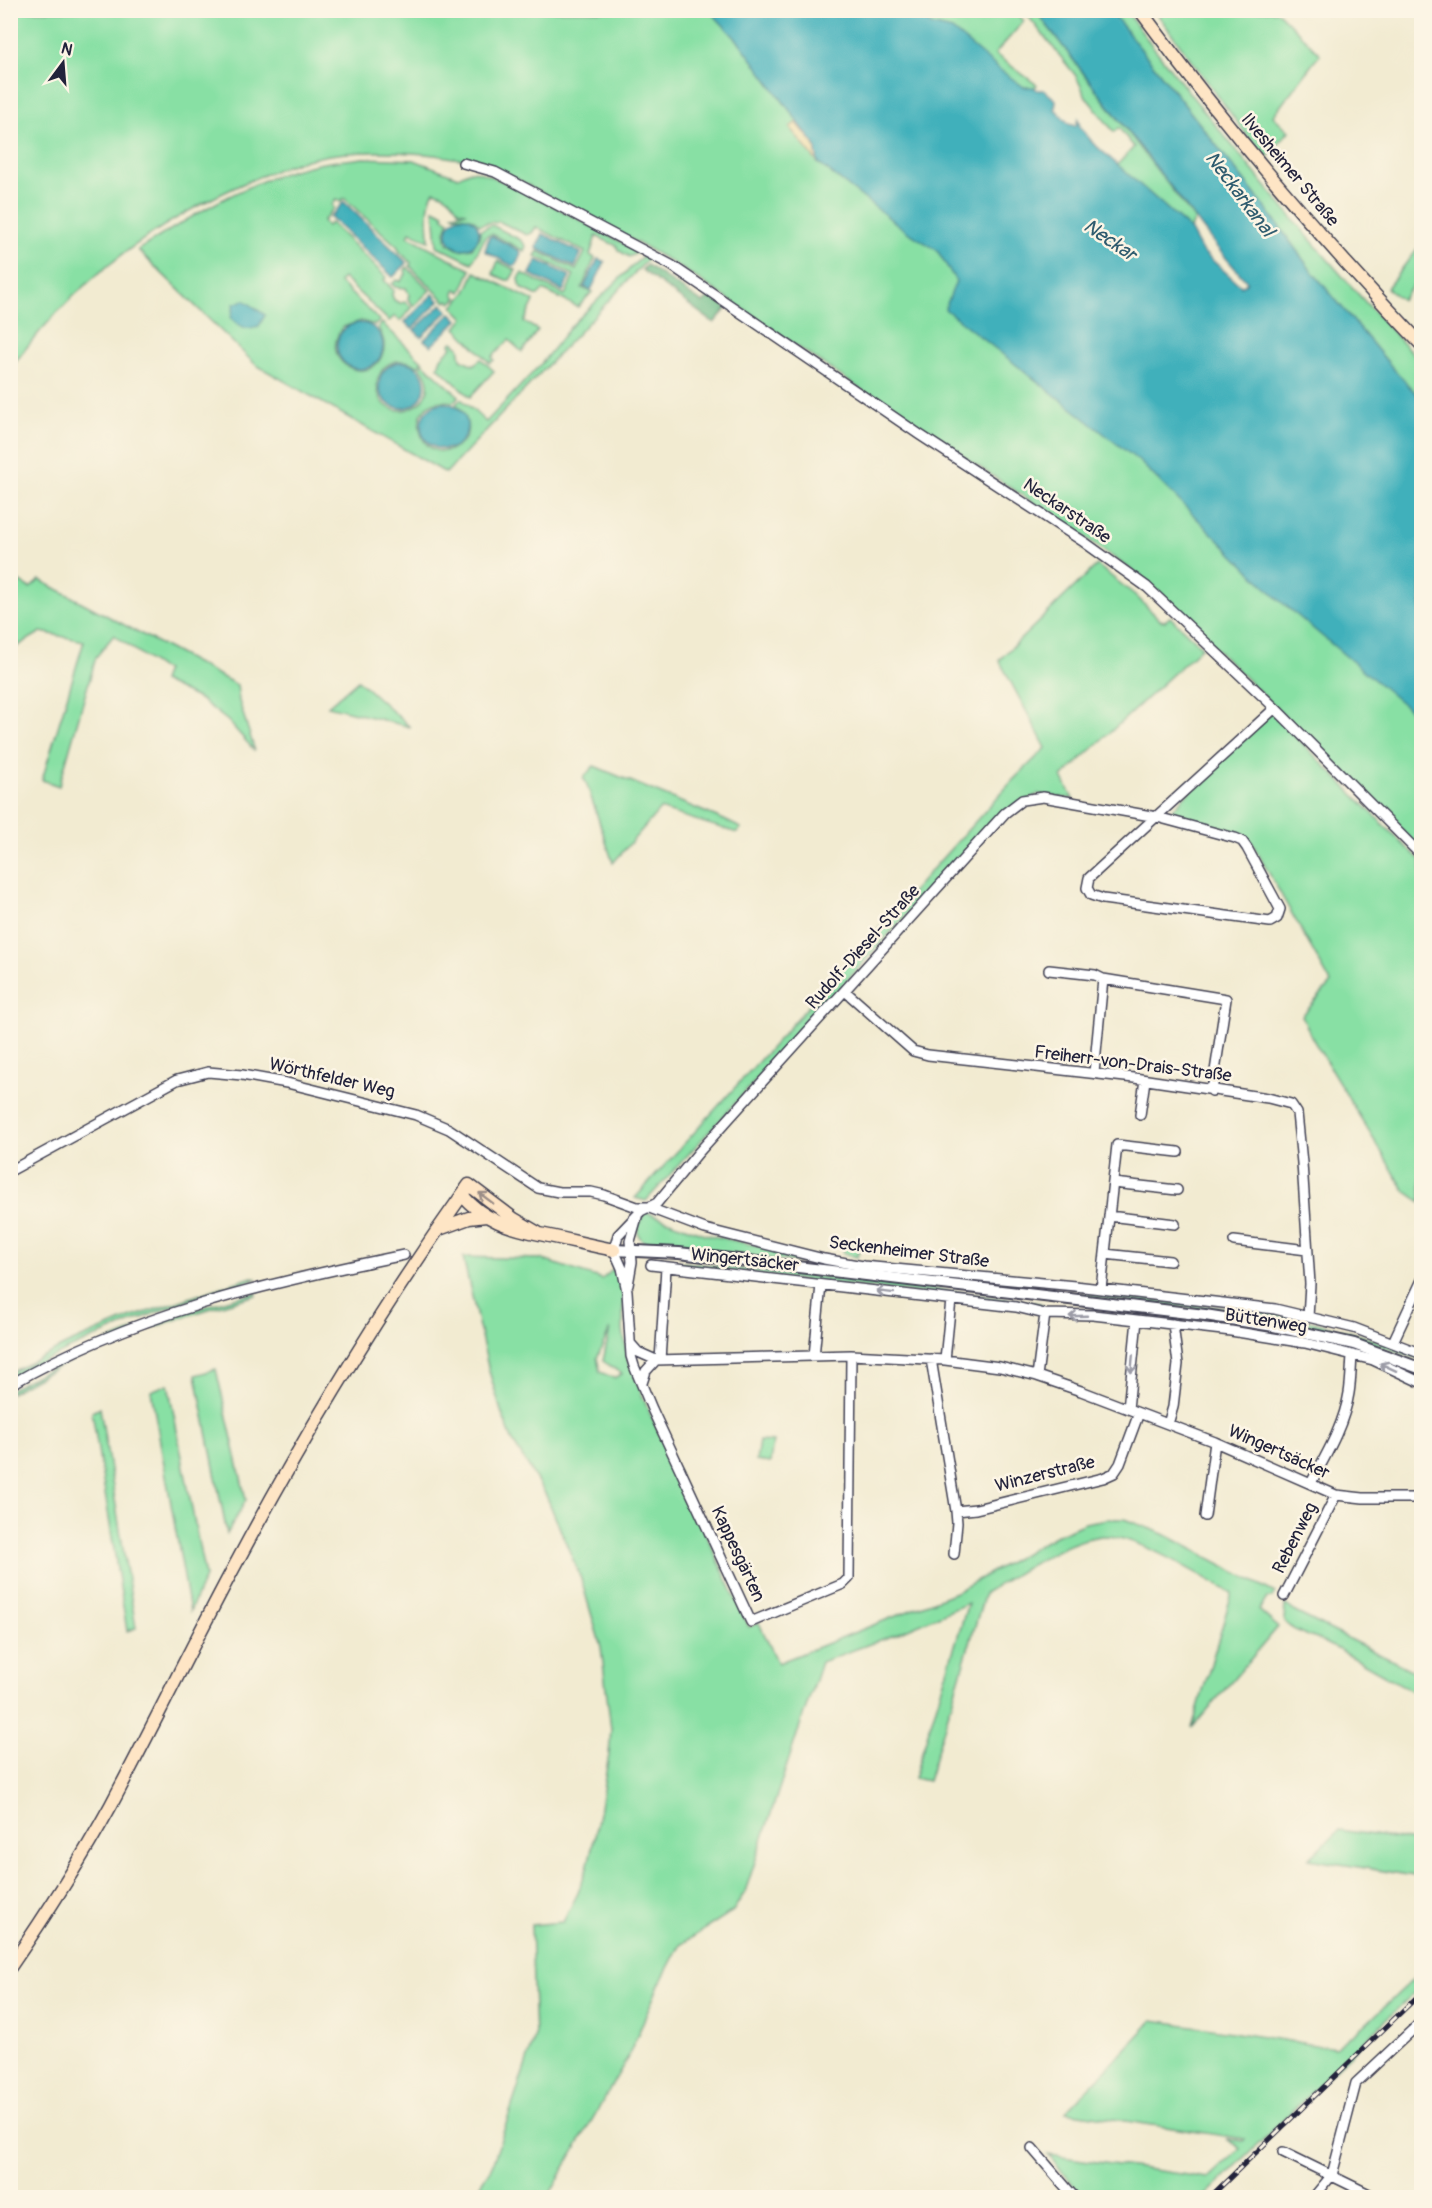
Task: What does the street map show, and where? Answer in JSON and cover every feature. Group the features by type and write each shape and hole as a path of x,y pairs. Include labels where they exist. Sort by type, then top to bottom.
{"main road":[{"name":"Ilvesheimer Straße","path":"1140,10 1196,87 1262,166 1358,279 1422,345"},
{"path":"466,1190 472,1207 511,1228 614,1250"},
{"path":"10,1967 38,1928 110,1807 240,1557 310,1430 365,1340 466,1190"},
{"path":"466,1190 538,1233"},
{"path":"439,1229 469,1218 486,1216"}],"street":[{"name":"Neckarstraße","path":"463,163 495,172 671,265 1147,587 1275,708 1422,856"},
{"path":"1157,817 1275,708"},
{"name":"Rudolf-Diesel-Straße","path":"614,1250 618,1235 647,1207 657,1203 698,1154 998,821 1012,806 1022,800 1043,797 1157,817 1235,837 1242,841 1276,898 1280,909 1277,918 1270,922 1104,899 1091,895 1088,888 1089,878 1157,817"},
{"path":"1049,970 1095,975 1102,979 1226,999 1212,1090"},
{"path":"1094,1073 1102,979"},
{"name":"Freiherr-von-Drais-Straße","path":"845,991 913,1051 928,1056 1145,1080 1268,1098 1286,1102 1295,1108 1302,1163 1310,1284 1308,1317"},
{"name":"Wörthfelder Weg","path":"10,1171 177,1080 208,1072 287,1083 416,1115 435,1122 465,1139 538,1188 547,1191 591,1192 637,1207 647,1207"},
{"path":"1140,1116 1145,1080"},
{"path":"1101,1289 1117,1145 1178,1152"},
{"path":"1113,1182 1177,1190"},
{"name":"Seckenheimer Straße","path":"647,1207 705,1229 824,1259 863,1266 1238,1304 1354,1328 1422,1354"},
{"path":"1109,1216 1175,1224"},
{"path":"631,1251 630,1241 637,1217"},
{"path":"1234,1241 1307,1250"},
{"path":"614,1250 719,1258 1217,1317 1318,1335 1354,1344 1422,1369"},
{"name":"Kappesgärten","path":"614,1250 622,1268 627,1291 631,1356 751,1622 843,1584 849,1578 851,1355"},
{"name":"Kappesgärten","path":"627,1291 632,1262 631,1251"},
{"path":"1105,1254 1170,1261"},
{"path":"10,1385 79,1350 132,1327 192,1306 261,1286 404,1255"},
{"name":"Wingertsäcker","path":"651,1265 1016,1307 1045,1314 1093,1315 1137,1320"},
{"name":"Wingertsäcker","path":"658,1360 666,1268"},
{"path":"1393,1342 1422,1280"},
{"name":"Wingertsäcker","path":"814,1356 821,1285"},
{"path":"945,1360 951,1300"},
{"path":"1037,1376 1045,1314"},
{"path":"1128,1409 1137,1320"},
{"name":"Büttenweg","path":"1137,1320 1231,1331 1305,1343 1373,1360 1422,1383"},
{"path":"1168,1424 1173,1407 1178,1364 1173,1324"},
{"path":"630,1343 638,1352 658,1360"},
{"name":"Wingertsäcker","path":"642,1383 646,1371 658,1360 851,1355 945,1360 1000,1367 1037,1376 1168,1424 1336,1495 1363,1498 1422,1498"},
{"path":"1311,1483 1344,1413 1349,1392 1352,1356"},
{"path":"931,1359 956,1511 954,1554"},
{"name":"Winzerstraße","path":"956,1511 976,1509 1102,1478 1114,1473 1120,1464 1139,1413"},
{"path":"1205,1516 1215,1442"},
{"name":"Rebenweg","path":"1284,1596 1336,1495"},
{"path":"1313,2198 1332,2175 1356,2084 1422,2021"},
{"path":"1032,2148 1075,2198"},
{"path":"1283,2152 1377,2198"}],"green space":[{"path":"11,11 1015,11 1024,21 995,54 1037,85 967,176 1421,542 1421,850 1149,583 1070,527 691,274 631,239 496,169 467,161 424,154 354,152 314,158 266,174 205,202 173,220 112,262 58,312 11,368"},
{"path":"1024,11 1036,11 1195,220 1190,229 1117,165 1134,147 1119,128 1114,132 1086,97 1076,76"},
{"path":"1111,11 1126,11 1281,204 1349,284 1421,362 1421,399 1310,269 1268,211"},
{"path":"1155,11 1277,11 1320,54 1273,116 1289,131 1265,160"},
{"path":"364,158 414,160 458,177 471,171 483,173 526,192 639,252 629,257 618,250 617,246 596,236 590,255 595,258 582,288 592,292 578,307 543,290 538,296 521,288 519,279 522,273 565,295 574,275 535,256 538,251 576,270 585,252 536,227 532,233 527,235 498,221 479,225 473,219 453,214 467,212 459,211 449,198 434,191 428,208 429,241 410,232 408,236 471,270 461,292 456,289 454,294 457,298 451,303 448,300 446,302 410,266 411,263 398,247 344,198 340,202 336,199 332,205 334,208 323,221 327,226 331,223 386,277 384,280 393,290 394,300 400,303 406,302 412,308 400,321 395,316 389,321 343,278 339,282 380,321 375,325 361,321 343,327 337,339 336,350 339,359 346,366 355,370 365,370 374,366 384,350 383,339 378,328 382,323 422,361 418,366 407,361 396,361 382,370 377,388 386,405 395,410 405,410 415,406 423,399 428,390 427,379 420,367 423,363 459,396 453,402 436,402 425,408 420,418 420,430 424,440 432,448 443,451 456,447 465,438 468,426 464,414 456,404 461,399 486,422 540,365 572,325 643,256 648,259 446,473 256,365 138,250 224,199 270,178 318,164"},
{"path":"434,209 444,214 443,217 449,221 445,231 447,243 459,250 472,248 480,237 480,230 492,225 521,240 526,246 524,251 492,234 486,236 472,263 437,246"},
{"path":"1421,244 1421,275 1402,300 1387,288"},
{"path":"498,261 516,270 510,280 493,274"},
{"path":"647,265 703,303 711,296 727,308 714,323 642,270"},
{"path":"407,267 430,290 414,306 408,299 409,294 406,288 395,287 392,284 397,280 400,282 406,274"},
{"path":"475,272 534,301 524,322 538,330 522,352 509,340 492,357 494,360 490,363 456,328 464,318 453,307 466,292"},
{"path":"453,342 459,347 461,359 473,365 481,359 494,371 470,397 438,367 441,358 452,347 450,344"},
{"path":"1097,565 1135,595 1160,620 1165,621 1170,617 1202,647 1062,777 1073,799 1038,794 995,818 646,1201 635,1198 1013,780 1046,748 999,660"},
{"path":"11,577 30,588 40,580 237,685 239,701 255,751 228,721 201,700 162,681 166,670 114,635 96,657 59,786 42,780 84,641 41,632 11,650"},
{"path":"358,680 410,727 328,706"},
{"path":"1271,712 1421,860 1421,1202 1405,1191 1312,1038 1302,1016 1331,983 1252,843 1245,835 1175,820 1170,816 1171,811 1182,799"},
{"path":"594,766 741,828 737,833 660,809 613,863 583,778"},
{"path":"645,1212 704,1234 860,1268 1025,1283 1015,1287 651,1245 642,1240 638,1233"},
{"path":"859,1238 861,1244 857,1257 843,1253 844,1244"},
{"path":"463,1257 540,1259 602,1279 615,1268 623,1286 623,1329 627,1357 647,1407 749,1627 759,1623 778,1663 956,1592 1055,1536 1085,1523 1107,1519 1124,1519 1164,1534 1275,1593 1272,1598 1267,1598 1259,1610 1278,1627 1192,1728 1232,1593 1151,1549 1117,1538 1104,1536 1090,1538 1059,1550 985,1593 928,1781 914,1778 968,1603 894,1635 821,1662 745,1892 733,1911 680,1945 659,1985 628,2057 548,2197 472,2197 492,2166 535,2037 531,1925 563,1922 578,1893 595,1836 609,1755 611,1729 601,1647 581,1579 546,1495 513,1442 489,1371","holes":["610,1329 603,1361 622,1374 614,1378 600,1372 597,1358"]},
{"path":"668,1261 915,1286 1040,1303 1045,1307 667,1265"},
{"path":"252,1277 256,1279 161,1310 101,1335 11,1378 11,1373 16,1370 68,1344 129,1318"},
{"path":"257,1292 256,1295 161,1324 99,1348 11,1393 11,1389 26,1381 115,1338 177,1315"},
{"path":"1081,1293 1284,1316 1340,1329 1395,1347 1421,1357 1421,1360 1356,1339 1289,1322 1219,1311 1078,1295"},
{"path":"216,1369 246,1500 227,1534 196,1375"},
{"path":"168,1384 205,1577 190,1611 151,1391"},
{"path":"100,1408 136,1628 127,1631 92,1412"},
{"path":"759,1441 773,1442 770,1463 756,1461"},
{"path":"1285,1604 1297,1613 1421,1675 1421,1696 1336,1648 1287,1625 1284,1621"},
{"path":"1339,1830 1421,1842 1421,1877 1309,1859"},
{"path":"1421,1972 1421,1986 1204,2197 1084,2197 1048,2155 1208,2178 1240,2148 1226,2139 1243,2141 1245,2139 1066,2112 1153,2020 1335,2048 1365,2025"}],"sand":[{"path":"796,122 815,145 818,163 790,128"}],"water":[{"path":"710,11 911,11 932,25 952,30 1024,87 1044,90 1056,100 1055,109 1069,124 1076,126 1078,119 1080,127 1093,143 1190,229 1202,251 1241,286 1245,285 1247,282 1220,251 1036,11 1111,11 1268,211 1310,269 1421,399 1421,719 1279,600 1140,462 945,309 956,281 937,250 906,231 818,163 815,145 740,43"},
{"path":"344,202 407,263 393,277 330,217"},
{"path":"463,217 474,222 479,233 474,244 463,249 452,244 447,233 452,222"},
{"path":"543,234 581,253 575,267 536,248"},
{"path":"492,236 520,251 516,265 513,266 485,251 489,237"},
{"path":"598,259 605,262 591,290 584,287"},
{"path":"537,260 570,276 563,291 530,274"},
{"path":"433,294 439,301 412,329 405,322"},
{"path":"244,300 265,315 259,326 243,327 231,318 234,304"},
{"path":"442,304 448,311 421,337 414,330"},
{"path":"451,313 458,320 431,346 424,340"},
{"path":"360,323 376,330 383,346 376,362 360,369 344,362 337,346 344,330"},
{"path":"402,362 418,369 425,385 418,401 402,408 386,401 379,385 386,369"},
{"path":"444,403 460,410 467,426 460,442 444,449 428,442 421,426 428,410"}],"railway":[{"path":"1209,2198 1422,1992"}],"water label":[{"name":"Neckarkanal","path":"1240,194"},
{"name":"Neckar","path":"1110,240"}]}
